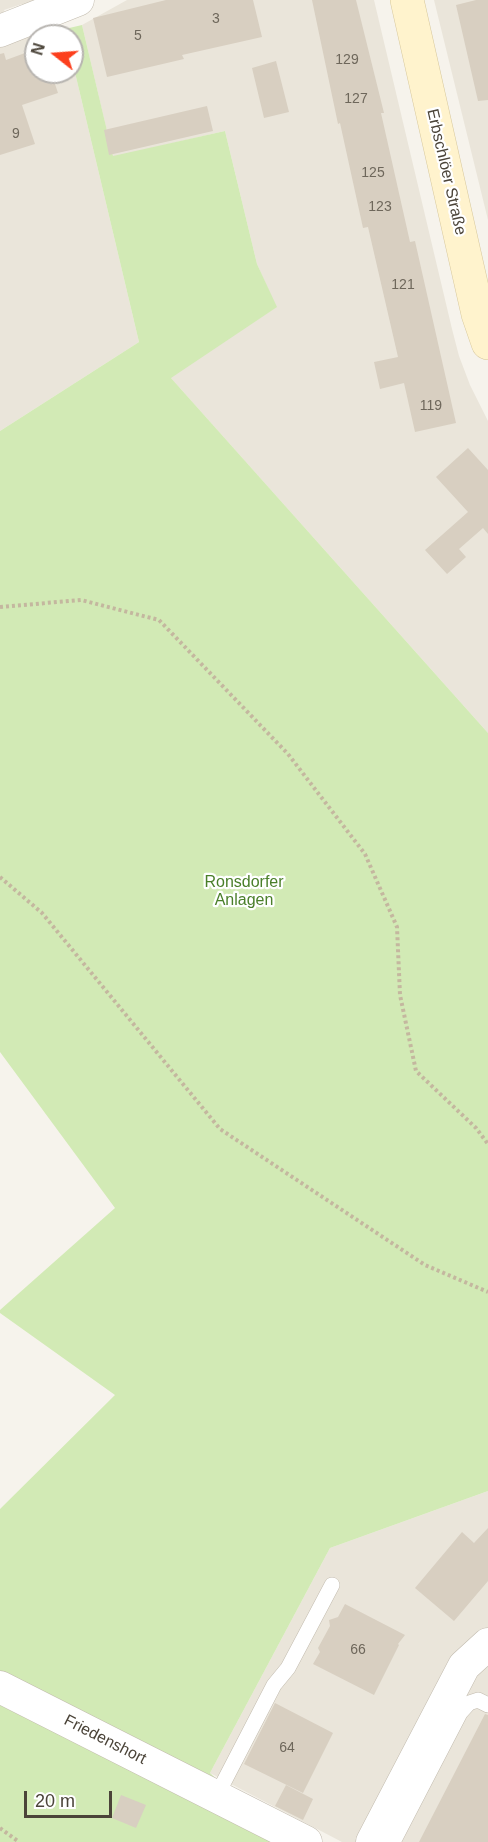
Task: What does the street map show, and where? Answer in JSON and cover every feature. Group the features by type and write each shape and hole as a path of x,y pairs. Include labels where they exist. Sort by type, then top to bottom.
{"street":[{"path":"0,31 78,0"},
{"name":"Erbschlöer Straße","path":"406,0 478,314 488,344"},
{"path":"372,1842 464,1666 488,1644"},
{"name":"Friedenshort","path":"0,1687 306,1842"}],"lane":[{"path":"216,1797 274,1685 288,1668 332,1585"},
{"path":"393,1842 460,1713 469,1703 478,1701 488,1705"}],"path":[{"path":"0,607 81,600 159,620 288,754 364,854 397,927 400,995 416,1071 476,1128 488,1144"},
{"path":"0,877 42,913 220,1129 425,1265 488,1292"},
{"path":"0,1828 19,1842"}],"shaded area":[{"path":"0,0 47,0 26,9 22,4 4,10 5,18 0,19"},
{"path":"127,0 374,0 459,356 488,421 488,733 170,377 276,307 257,264 225,131 113,157 84,34 84,24"},
{"path":"434,0 488,0 488,220"},
{"path":"24,37 24,84 78,84 139,342 0,431 0,46"},
{"path":"488,1491 488,1842 342,1842 210,1773 330,1548"}],"green space":[{"name":"Ronsdorfer Anlagen","path":"84,33 113,156 225,131 257,264 277,307 171,378 488,733 488,1491 330,1548 210,1773 285,1842 0,1842 0,1509 115,1395 0,1313 0,1310 115,1208 0,1052 0,431 139,342 78,84 84,84"}],"building":[{"path":"166,0 253,0 262,37 182,55 184,59 107,77 93,18"},
{"path":"312,0 356,0 384,113 381,113 410,242 415,241 456,423 415,432 404,383 380,389 374,362 398,357 368,227 363,228"},
{"path":"476,0 488,0 488,100 478,101 456,5"},
{"path":"4,53 6,60 24,53 24,84 55,84 58,93 22,105 35,144 0,155 0,54"},
{"path":"276,61 289,112 264,118 252,68"},
{"path":"207,106 213,131 109,155 104,130"},
{"path":"468,448 488,470 488,534 483,528 459,549 466,557 447,574 425,550 468,512 436,477"},
{"path":"488,1528 488,1581 454,1621 415,1588 462,1532 474,1543"},
{"path":"345,1604 405,1635 398,1644 374,1695 313,1664 320,1652 318,1648 330,1626 329,1620 338,1617"},
{"path":"275,1703 333,1733 303,1793 244,1764"},
{"path":"485,1714 488,1715 488,1842 419,1842"},
{"path":"286,1785 313,1799 303,1820 275,1806"},
{"path":"121,1795 146,1805 136,1828 112,1818"}]}
